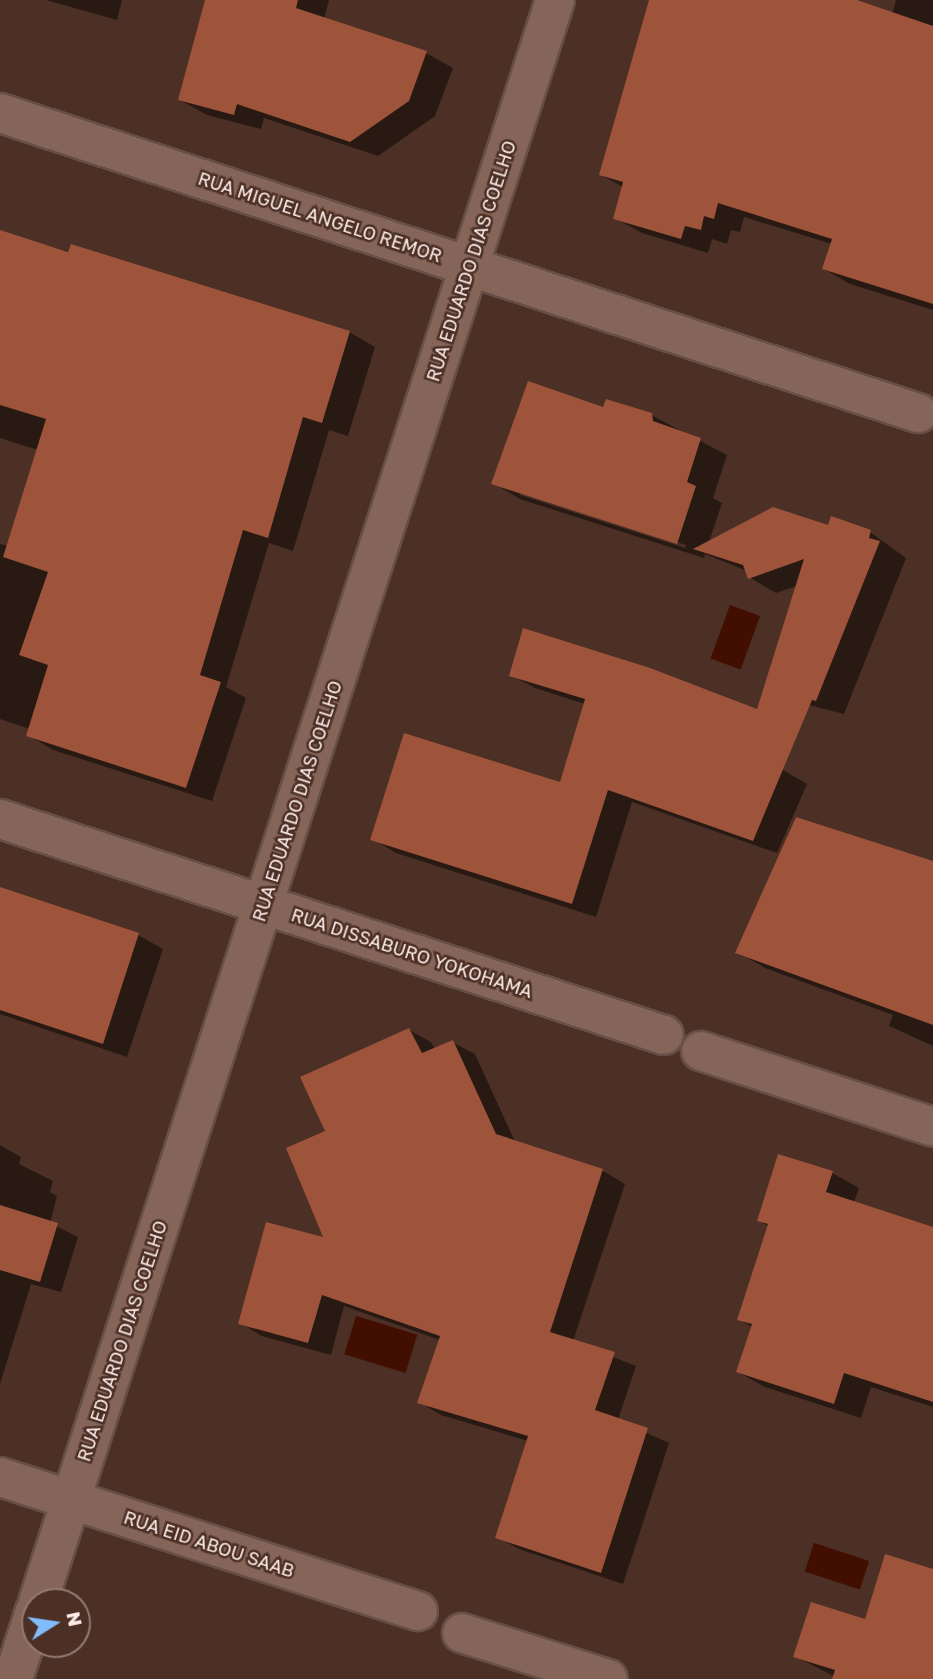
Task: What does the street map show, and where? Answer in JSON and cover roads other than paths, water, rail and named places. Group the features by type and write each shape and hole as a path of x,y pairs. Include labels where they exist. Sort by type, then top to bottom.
{"street":[{"name":"RUA EDUARDO DIAS COELHO","path":"43,1588 555,0"},
{"name":"RUA MIGUEL ANGELO REMOR","path":"0,113 918,414"},
{"name":"RUA DISSABURO YOKOHAMA","path":"0,819 664,1035"},
{"path":"701,1051 933,1127"},
{"name":"RUA EID ABOU SAAB","path":"0,1477 418,1611"},
{"path":"462,1633 608,1679"},
{"path":"13,1679 21,1654"}]}
